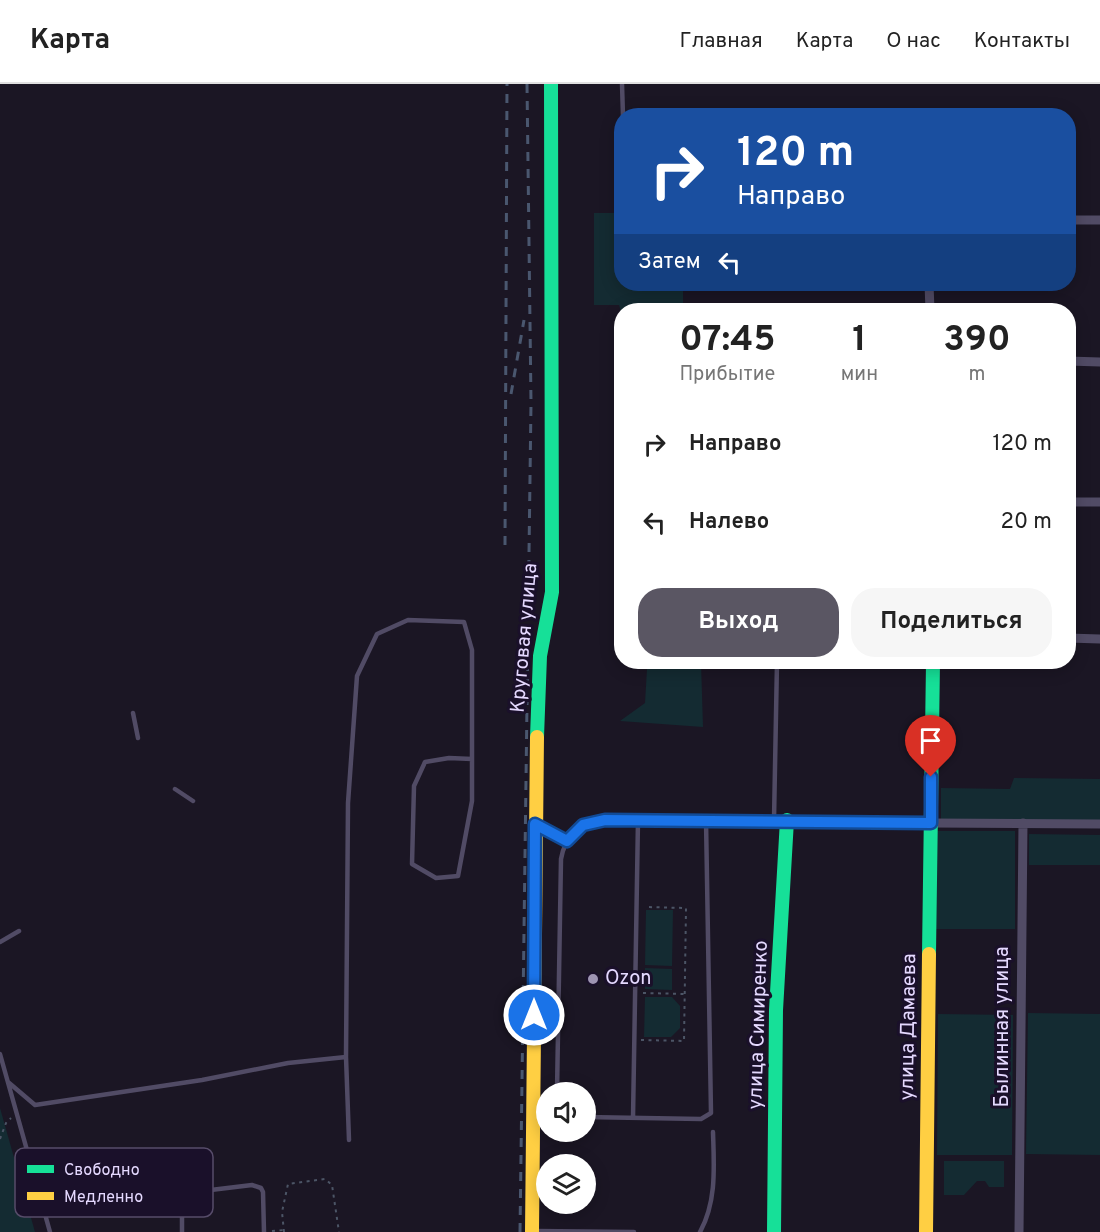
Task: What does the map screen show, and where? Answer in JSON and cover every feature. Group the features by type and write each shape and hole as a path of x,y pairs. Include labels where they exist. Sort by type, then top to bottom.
{"street":[{"name":"Круговая улица","path":"532,1231 535,824 540,656 552,592 550,292 553,109 551,84"},
{"path":"1076,220 1100,220"},
{"path":"1076,361 1100,362"},
{"path":"1076,502 1100,502"},
{"path":"1076,638 1100,639"},
{"name":"улица Дамаева","path":"926,1232 933,669"},
{"name":"улица Симиренко","path":"774,1232 781,820"},
{"path":"931,823 1100,824"},
{"name":"Былинная улица","path":"1019,1232 1023,823"}],"lane":[{"path":"622,84 623,108"},
{"path":"349,1140 346,1057 348,802 357,676 377,634 408,620 464,622 472,650 472,759 472,801 458,876 436,878 412,864 414,786 425,762 449,758 472,759"},
{"path":"777,669 781,820"},
{"path":"133,713 138,738"},
{"path":"175,789 193,801"},
{"path":"557,1082 561,859 567,841 576,830 590,822 638,820 931,823"},
{"path":"633,1118 638,820"},
{"path":"596,1117 701,1119 711,1113 706,820"},
{"path":"535,824 567,841"},
{"path":"0,942 19,931"},
{"path":"0,1054 27,1148"},
{"path":"8,1082 35,1105 202,1080 288,1063 346,1057"},
{"path":"700,1232 709,1216 714,1183 713,1132"},
{"path":"213,1190 252,1185 261,1188 264,1232"},
{"path":"46,1217 50,1232"},
{"path":"532,1231 634,1232"}],"path":[{"path":"634,1040 684,1041 685,994 686,908 636,907"},
{"path":"635,993 685,994"},
{"path":"0,1139 6,1123 17,1113"},
{"path":"268,1231 284,1231 282,1212 288,1184 326,1179 332,1185 339,1232"}],"shaded area":[{"path":"594,213 614,213 614,291 683,291 683,303 594,305"},
{"path":"647,669 701,669 703,727 620,721 645,703"},
{"path":"1014,778 1100,779 1100,823 941,821 941,788 1010,789"},
{"path":"935,831 1015,831 1015,929 935,929"},
{"path":"1029,834 1100,835 1100,865 1029,865"},
{"path":"646,910 673,910 672,966 645,965"},
{"path":"645,968 672,969 672,990 645,989"},
{"path":"645,997 672,997 680,1006 680,1028 671,1037 644,1037"},
{"path":"1028,1013 1100,1014 1100,1155 1026,1154"},
{"path":"938,1014 1013,1015 1012,1155 937,1155"},
{"path":"0,1108 15,1161 15,1217 31,1217 35,1232 0,1232"},
{"path":"944,1161 1004,1161 1004,1187 989,1187 985,1181 977,1181 964,1195 944,1195"}],"railway":[{"path":"505,545 507,84"},
{"path":"520,1232 531,403 527,84"},
{"path":"511,394 524,320"}],"traffic: fast":[{"path":"537,737 540,656 552,592 551,84"},
{"path":"929,954 933,669"},
{"path":"774,1232 776,1010 787,820"}],"traffic: slow":[{"path":"532,1232 537,737"},
{"path":"926,1232 929,954"}],"place":[{"name":"Ozon","path":"593,979"}],"route":[{"path":"534,1015 535,824 567,841 583,825 598,820 931,823 931,777"}]}
